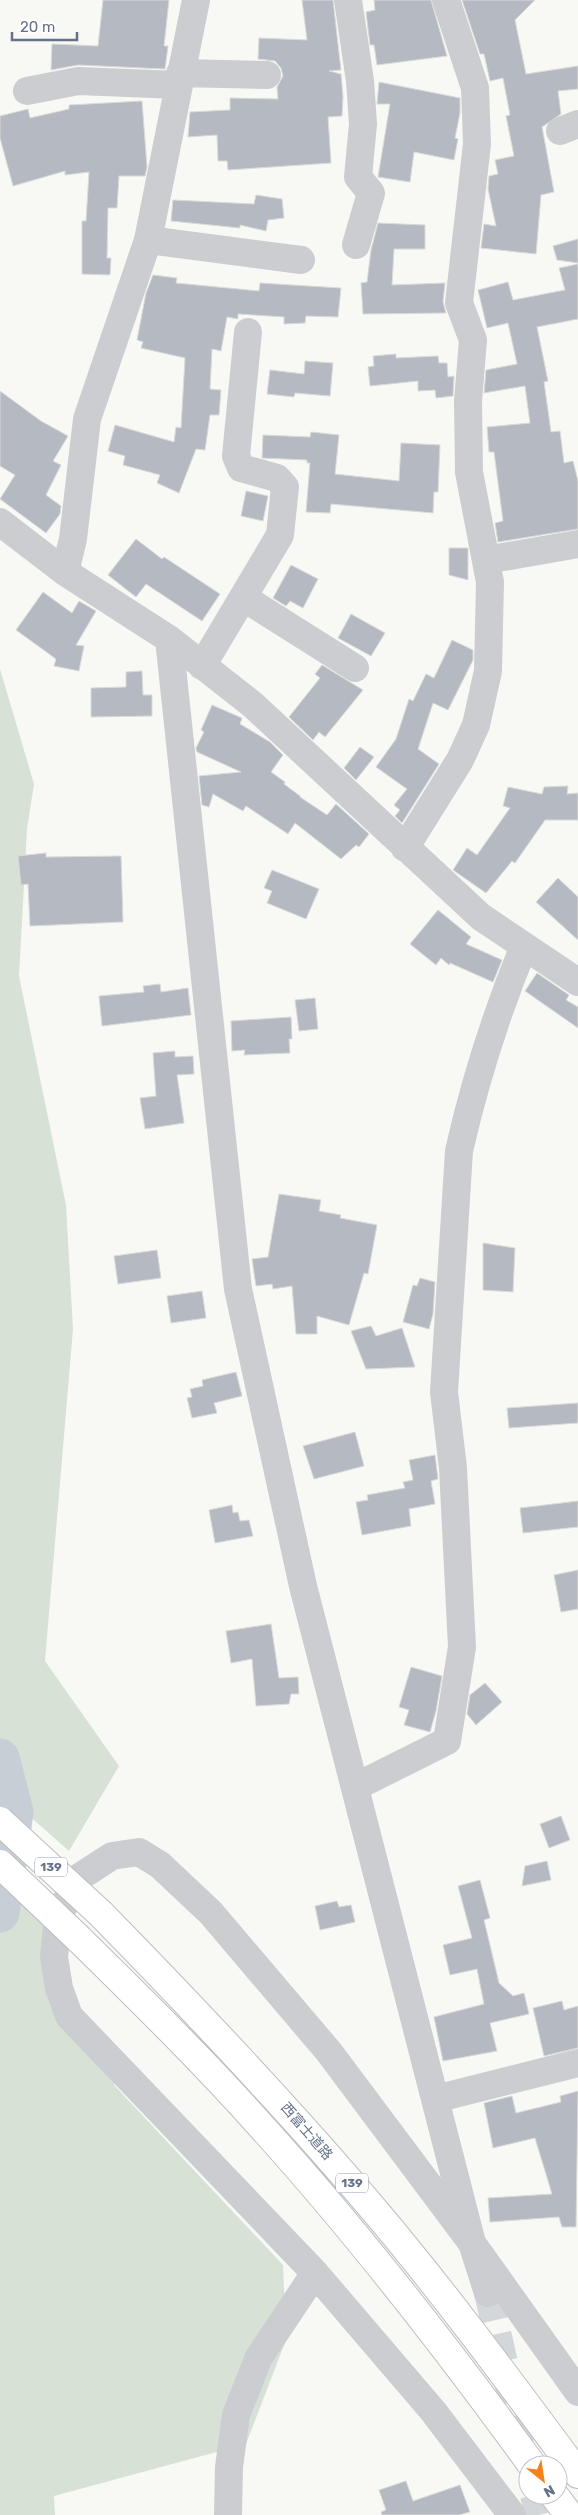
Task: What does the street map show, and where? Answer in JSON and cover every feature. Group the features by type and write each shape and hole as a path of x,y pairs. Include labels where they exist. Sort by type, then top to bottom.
{"highway":[{"name":"西富士道路","path":"0,1821 101,1914 287,2108 376,2212 484,2348 578,2474"},
{"name":"139","path":"0,1864 160,2018 268,2133 350,2230 460,2367 525,2455"}],"street":[{"path":"65,572 72,539 87,419 148,240 196,0"},
{"path":"348,0 360,81 362,115 358,177 371,193 356,245"},
{"path":"405,848 460,760 476,725 488,671 490,582 468,472 468,401 473,340 459,303 477,144 475,88 446,0"},
{"path":"27,91 78,81 268,75"},
{"path":"148,240 301,260"},
{"path":"202,666 280,535 285,487 277,478 241,468 236,456 248,332"},
{"path":"0,522 65,572 169,639 254,705 481,917 578,982"},
{"path":"486,560 578,544"},
{"path":"244,598 355,668"},
{"path":"169,639 238,1289 303,1586 472,2243 488,2293"},
{"path":"355,1787 447,1741 462,1647 453,1477 444,1392 460,1150 468,1112 500,1004 524,946"},
{"path":"512,2515 432,2411 315,2274 69,2016 59,1988 54,1957 58,1917 78,1878 112,1856 139,1852 160,1865 211,1913 329,2052 472,2243 578,2392"},
{"path":"435,2099 578,2063"},
{"path":"228,2515 229,2467 236,2415 260,2358 315,2274"}],"shaded area":[{"path":"0,669 34,784 27,829 19,976 66,1205 73,1329 45,1661 119,1766 69,1851 0,1790"},
{"path":"0,1885 39,1915 115,2086 283,2265 286,2340 246,2444 54,2496 55,2515 0,2515"}],"building":[{"path":"103,0 169,0 164,46 168,46 165,69 78,65 51,70 52,44 98,46"},
{"path":"302,0 333,0 341,70 329,71 341,74 343,97 342,116 328,117 331,163 228,170 227,161 218,161 217,135 188,137 190,112 230,110 230,98 278,99 277,87 283,76 281,68 275,61 258,59 259,38 307,40"},
{"path":"374,0 431,0 447,56 377,65 374,45 370,45 366,12 375,10"},
{"path":"462,0 535,0 515,20 526,74 578,66 578,89 558,91 561,114 542,127 554,192 541,195 536,254 481,248 484,224 496,226 488,189 489,176 498,174 495,160 514,156 506,116 510,115 503,78 490,81 484,54 480,54"},
{"path":"379,82 460,98 460,113 455,138 458,139 454,160 414,152 410,182 378,177 390,104 377,104"},
{"path":"142,101 147,167 145,176 119,176 117,208 108,208 107,258 111,258 110,275 82,274 82,221 86,221 89,172 65,175 65,171 13,186 0,138 0,116 28,109 30,118 69,109 69,105"},
{"path":"256,195 282,199 284,218 268,220 266,231 240,225 240,228 171,221 173,200 254,204"},
{"path":"378,223 425,225 425,249 394,249 392,285 445,283 443,302 446,313 363,314 361,283 367,282 371,250"},
{"path":"578,239 578,263 557,260 553,246"},
{"path":"578,264 578,319 537,327 548,381 544,382 551,432 560,431 564,463 573,461 578,481 578,529 498,542 495,523 503,521 494,452 489,452 487,427 530,423 525,386 484,393 486,370 517,364 508,323 487,328 478,290 508,282 513,300 565,290 559,268"},
{"path":"153,275 177,278 176,283 259,291 260,283 341,288 338,317 306,316 305,323 284,324 284,317 238,314 238,319 227,317 221,351 212,349 210,389 221,390 219,415 210,415 205,450 196,449 179,493 157,483 160,475 123,465 125,456 108,451 115,425 174,442 176,427 181,428 185,358 141,348 143,342 137,340 146,293"},
{"path":"396,354 396,358 438,356 439,363 447,363 448,377 454,376 453,396 436,398 435,390 418,391 418,381 370,386 368,367 374,366 373,356"},
{"path":"305,361 333,363 330,396 295,393 294,397 267,394 270,370 304,374"},
{"path":"0,391 41,421 68,436 53,461 61,465 46,495 61,506 60,514 46,533 0,499 15,475 0,466"},
{"path":"311,432 339,435 335,474 399,481 401,443 440,445 438,492 434,492 433,513 331,504 330,513 306,512 310,463 307,463 307,460 262,458 263,435 310,437"},
{"path":"246,491 268,496 263,521 241,516"},
{"path":"136,539 162,559 164,557 220,594 202,621 146,584 136,597 108,575"},
{"path":"449,548 468,548 468,580 449,575"},
{"path":"291,565 318,579 303,608 290,601 286,606 273,598"},
{"path":"43,592 72,613 79,601 96,611 76,645 84,646 79,671 54,666 56,659 16,630"},
{"path":"351,614 385,633 371,656 338,638"},
{"path":"452,640 473,650 473,660 448,710 433,703 418,749 439,764 402,823 395,816 400,810 394,805 407,789 376,767 396,739 409,699 413,701 426,674 434,678"},
{"path":"322,665 363,690 325,737 319,732 313,740 289,717 320,678 315,674"},
{"path":"142,671 143,695 152,695 152,716 91,717 91,688 126,687 126,672"},
{"path":"212,705 242,718 240,724 270,742 283,755 271,772 285,782 284,784 327,815 336,804 369,834 359,847 356,845 341,859 295,823 288,834 246,806 243,811 213,794 209,807 202,805 199,776 241,772 197,752 196,748 204,732 201,730"},
{"path":"360,747 374,757 356,780 344,768"},
{"path":"568,786 567,794 578,793 578,820 545,820 515,863 512,861 486,893 453,870 467,848 477,855 510,808 503,806 508,787 542,794 544,787"},
{"path":"46,853 46,857 121,856 123,922 30,926 28,884 21,885 18,856"},
{"path":"272,870 319,889 306,919 267,903 272,891 264,888"},
{"path":"558,878 578,897 578,940 536,902"},
{"path":"438,910 471,937 466,944 502,960 493,982 450,963 449,965 441,958 436,965 410,944"},
{"path":"537,973 569,995 566,1000 578,1007 578,1028 525,991"},
{"path":"160,984 161,992 188,988 191,1015 102,1026 99,996 144,992 143,986"},
{"path":"315,998 318,1029 299,1031 295,1000"},
{"path":"291,1017 292,1039 289,1039 290,1053 244,1055 245,1050 232,1051 231,1021"},
{"path":"175,1051 175,1057 193,1056 194,1074 177,1075 184,1123 145,1129 140,1098 156,1096 153,1053"},
{"path":"279,1194 321,1200 319,1211 341,1215 340,1218 377,1225 368,1274 364,1273 349,1325 317,1316 317,1334 296,1334 292,1286 273,1289 272,1284 256,1286 252,1259 268,1257"},
{"path":"483,1243 515,1248 513,1292 483,1290"},
{"path":"157,1250 161,1278 118,1284 114,1256"},
{"path":"420,1278 435,1282 433,1314 429,1329 403,1322 413,1285 417,1286"},
{"path":"202,1291 206,1318 171,1323 167,1296"},
{"path":"371,1326 376,1336 402,1328 415,1367 366,1369 351,1331"},
{"path":"236,1372 242,1396 214,1403 217,1413 192,1418 187,1398 192,1397 190,1389 203,1386 202,1380"},
{"path":"578,1403 578,1423 509,1428 507,1408"},
{"path":"355,1432 364,1466 314,1479 303,1446"},
{"path":"435,1455 438,1479 431,1481 435,1504 409,1509 411,1526 362,1535 356,1502 368,1500 367,1495 405,1488 403,1482 413,1480 409,1460"},
{"path":"578,1501 578,1527 523,1533 520,1508"},
{"path":"232,1505 233,1513 238,1512 240,1521 249,1520 253,1536 215,1543 209,1510"},
{"path":"578,1570 578,1609 561,1612 554,1575"},
{"path":"271,1624 279,1678 298,1677 299,1694 291,1694 289,1704 256,1706 252,1659 231,1663 226,1631"},
{"path":"411,1667 442,1676 430,1732 404,1725 409,1710 399,1707"},
{"path":"485,1683 502,1702 476,1725 467,1714 470,1695"},
{"path":"561,1816 570,1840 549,1848 540,1824"},
{"path":"547,1861 551,1880 522,1886 525,1866"},
{"path":"480,1880 490,1918 484,1920 499,1983 513,1996 524,1993 529,2014 490,2023 497,2051 443,2061 434,2017 484,2004 477,1969 450,1975 443,1945 472,1938 458,1886"},
{"path":"337,1901 339,1907 351,1905 355,1922 320,1930 315,1906"},
{"path":"562,2001 564,2010 578,2006 578,2048 544,2056 533,2008"},
{"path":"578,2091 576,2227 562,2227 559,2217 490,2222 488,2198 552,2194 535,2138 493,2148 484,2103 512,2096 516,2113 561,2102 560,2096"},
{"path":"406,2481 413,2501 460,2485 470,2512 459,2515 382,2515 381,2512 386,2510 379,2490"}],"waterway":[{"path":"0,1758 14,1812 0,1913"}],"tunnel":[{"path":"488,2293 525,2455"},
{"path":"536,2505 539,2515"}]}
